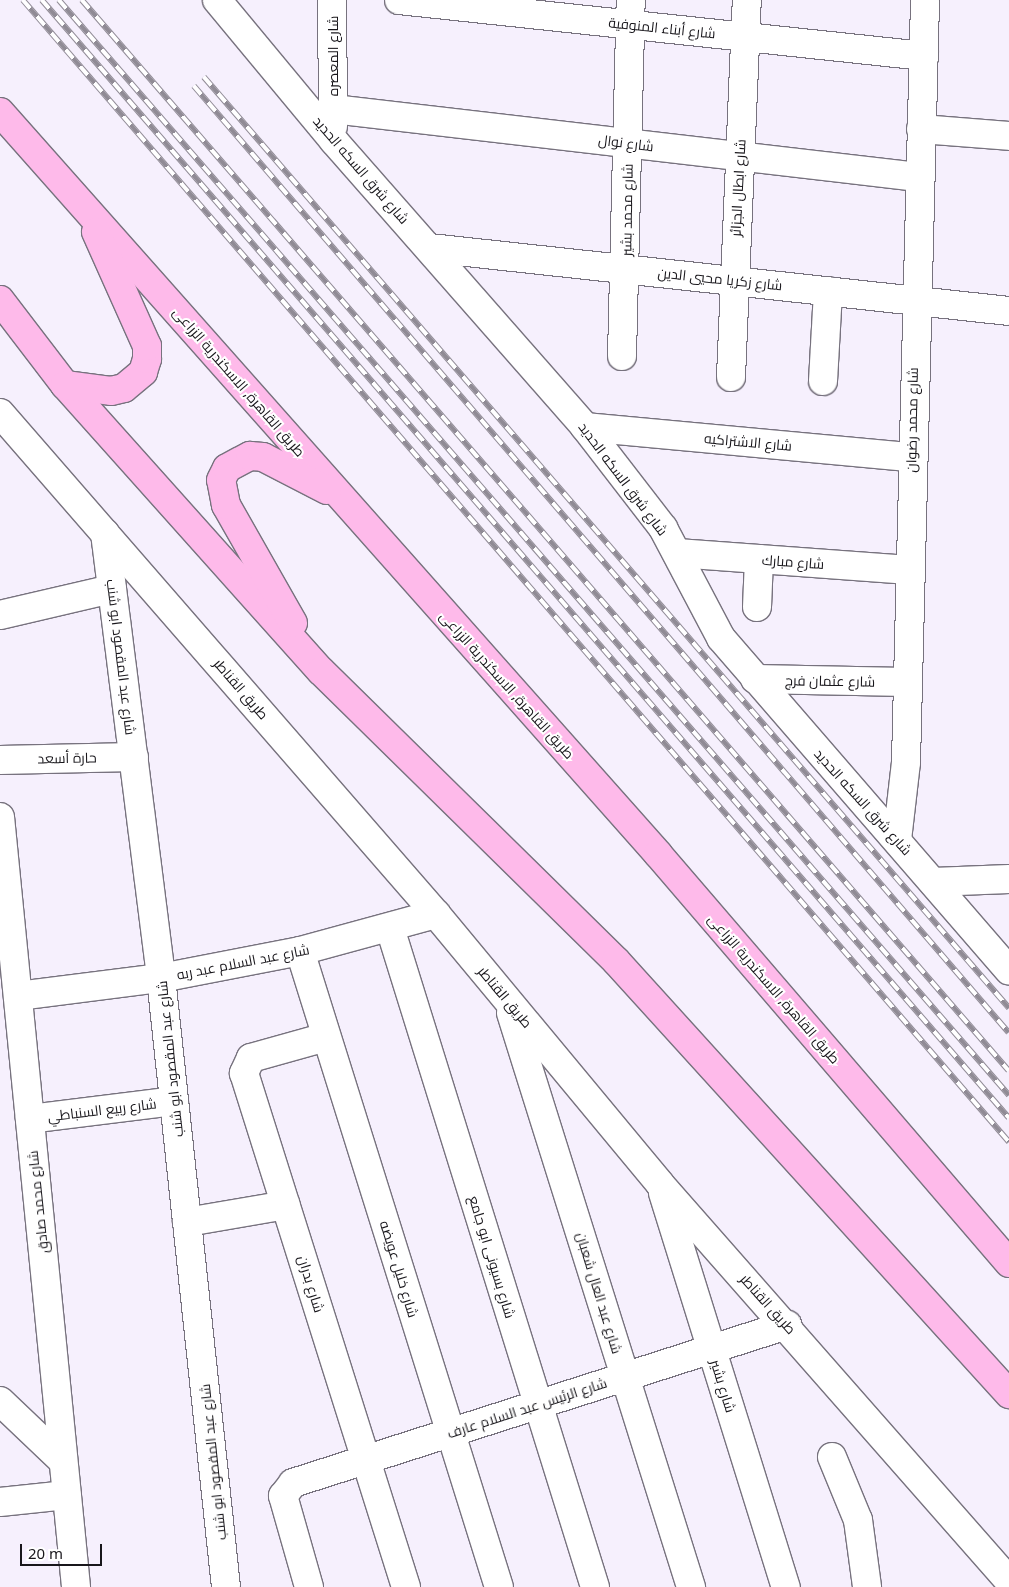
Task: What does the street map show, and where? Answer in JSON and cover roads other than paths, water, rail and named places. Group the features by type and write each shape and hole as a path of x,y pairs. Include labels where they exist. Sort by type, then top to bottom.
{"highway":[{"name":"طريق القاهرة, الاسكندرية الزراعى","path":"0,112 658,854 1009,1263"},
{"path":"65,385 111,391 124,388 143,372 147,359 147,346 85,207"},
{"path":"0,300 65,385 321,671 616,961 1009,1394"},
{"path":"321,671 226,505 221,480 237,460 263,457 341,498"}],"street":[{"name":"شارع شرق السكه الحديد","path":"217,0 334,141 430,248 585,427 658,520 677,553 706,616 754,679 1009,970"},
{"name":"شارع المعصره","path":"332,0 334,141"},
{"name":"شارع أبناء المنوفية","path":"399,0 631,12 747,37 924,56"},
{"name":"شارع ابطال الجزائر","path":"730,377 747,37 747,0"},
{"name":"شارع محمد رضوان","path":"897,840 905,790 918,177 922,129 925,0"},
{"name":"شارع محمد بشير","path":"622,356 626,269 631,12"},
{"name":"شارع نوال","path":"333,109 918,177"},
{"path":"922,129 1009,136"},
{"name":"شارع زكريا محيي الدين","path":"430,248 1009,311"},
{"path":"823,381 828,291"},
{"name":"طريق القناطر","path":"0,413 436,914 660,1184 787,1324 1009,1581"},
{"name":"شارع الاشتراكيه","path":"585,427 911,457"},
{"name":"شارع عبد المقصود ابو شنب","path":"105,532 134,756 188,1222 226,1587"},
{"name":"شارع مبارك","path":"677,553 909,570"},
{"path":"758,560 758,607"},
{"path":"0,615 112,589"},
{"name":"شارع عثمان فرج","path":"754,679 906,682"},
{"name":"حارة أسعد","path":"0,760 134,756"},
{"name":"شارع محمد صادق","path":"0,817 11,981 12,1057 30,1119 76,1587"},
{"path":"933,882 1009,879"},
{"name":"شارع عبد السلام عبد ربه","path":"11,981 160,978 300,952 436,914"},
{"name":"شارع بسيونى ابو جامع","path":"390,928 594,1587"},
{"name":"شارع خليل عويضه","path":"300,952 499,1587"},
{"name":"شارع عبد العال شعبان","path":"507,1000 691,1587"},
{"name":"شارع بدران","path":"326,1038 251,1058 245,1068 406,1587"},
{"name":"شارع ربيع السنباطي","path":"30,1119 174,1101"},
{"name":"شارع بشير","path":"660,1184 786,1587"},
{"path":"188,1222 286,1205"},
{"name":"شارع الرئيس عبد السلام عارف","path":"309,1587 284,1507 283,1496 293,1483 787,1324"},
{"path":"0,1401 63,1461"},
{"path":"832,1456 858,1520 867,1587"},
{"path":"1,1500 67,1495"}],"railway":[{"path":"23,0 1009,1142"},
{"path":"42,0 1009,1118"},
{"path":"59,0 1009,1095"},
{"path":"82,0 1009,1071"},
{"path":"204,77 1009,1008"},
{"path":"194,86 1009,1033"}]}
